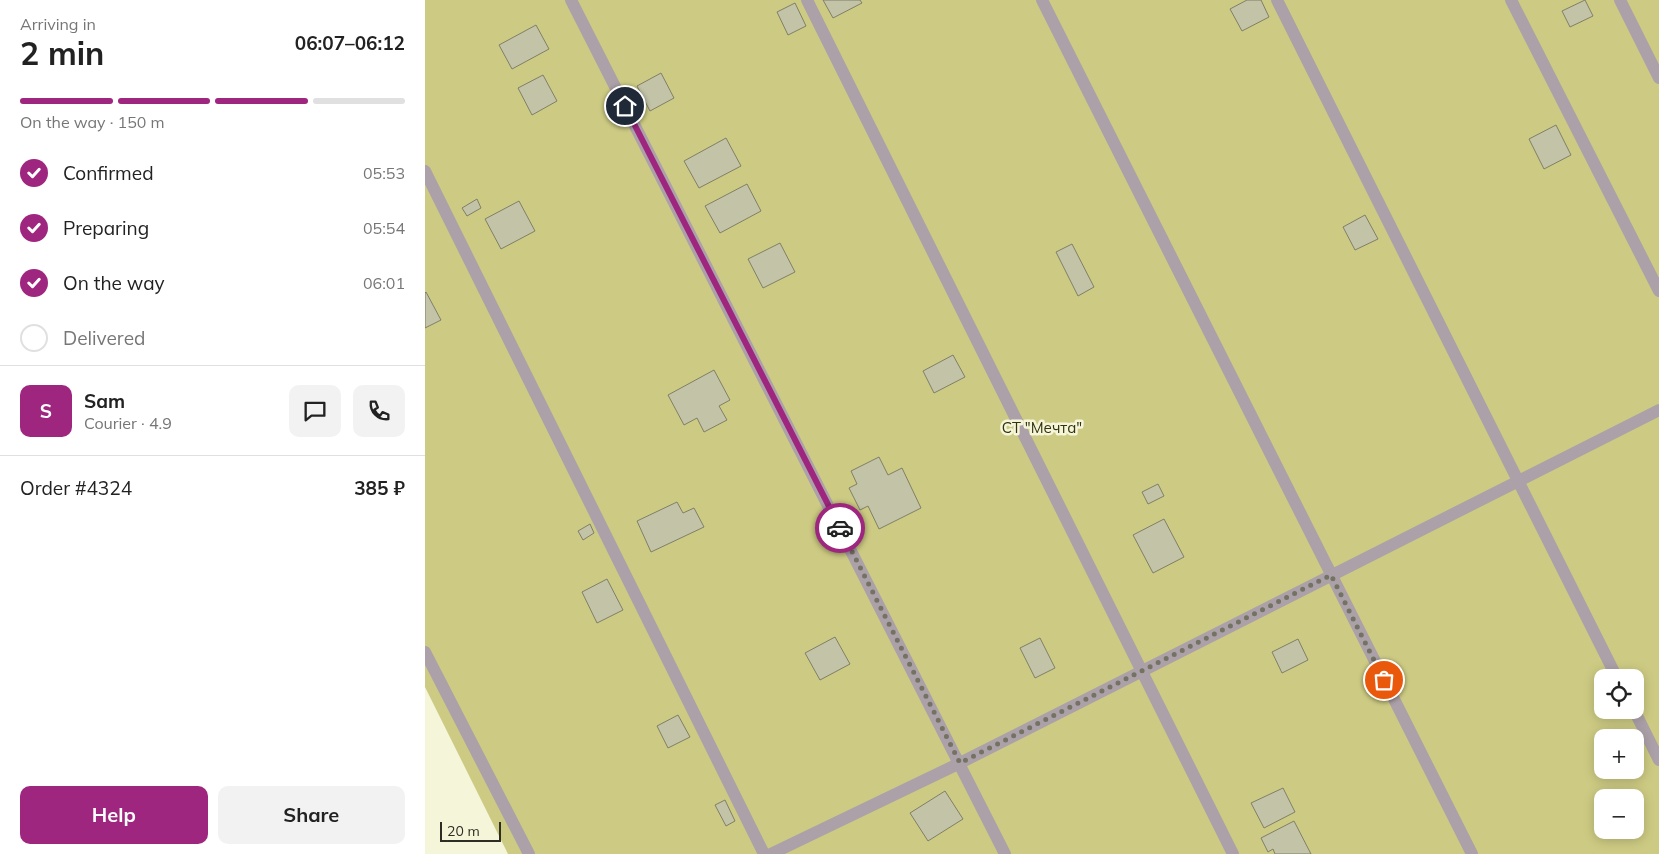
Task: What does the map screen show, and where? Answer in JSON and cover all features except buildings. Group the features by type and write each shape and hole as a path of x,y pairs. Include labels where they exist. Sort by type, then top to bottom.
{"lane":[{"path":"571,0 1005,854"},
{"path":"807,0 1233,854"},
{"path":"1042,0 1472,854"},
{"path":"1277,0 1612,669"},
{"path":"1511,0 1659,291"},
{"path":"1620,0 1659,78"},
{"path":"425,171 764,854"},
{"path":"771,854 960,763 1659,410"},
{"path":"425,652 529,854"},
{"path":"1638,719 1659,760"}],"green space":[{"name":"СТ \"Мечта\"","path":"425,0 1659,0 1659,854 508,854 425,687"}],"way so far":[{"path":"840,528 960,763 1331,575 1384,680"}],"route":[{"path":"625,106 840,528"}]}
